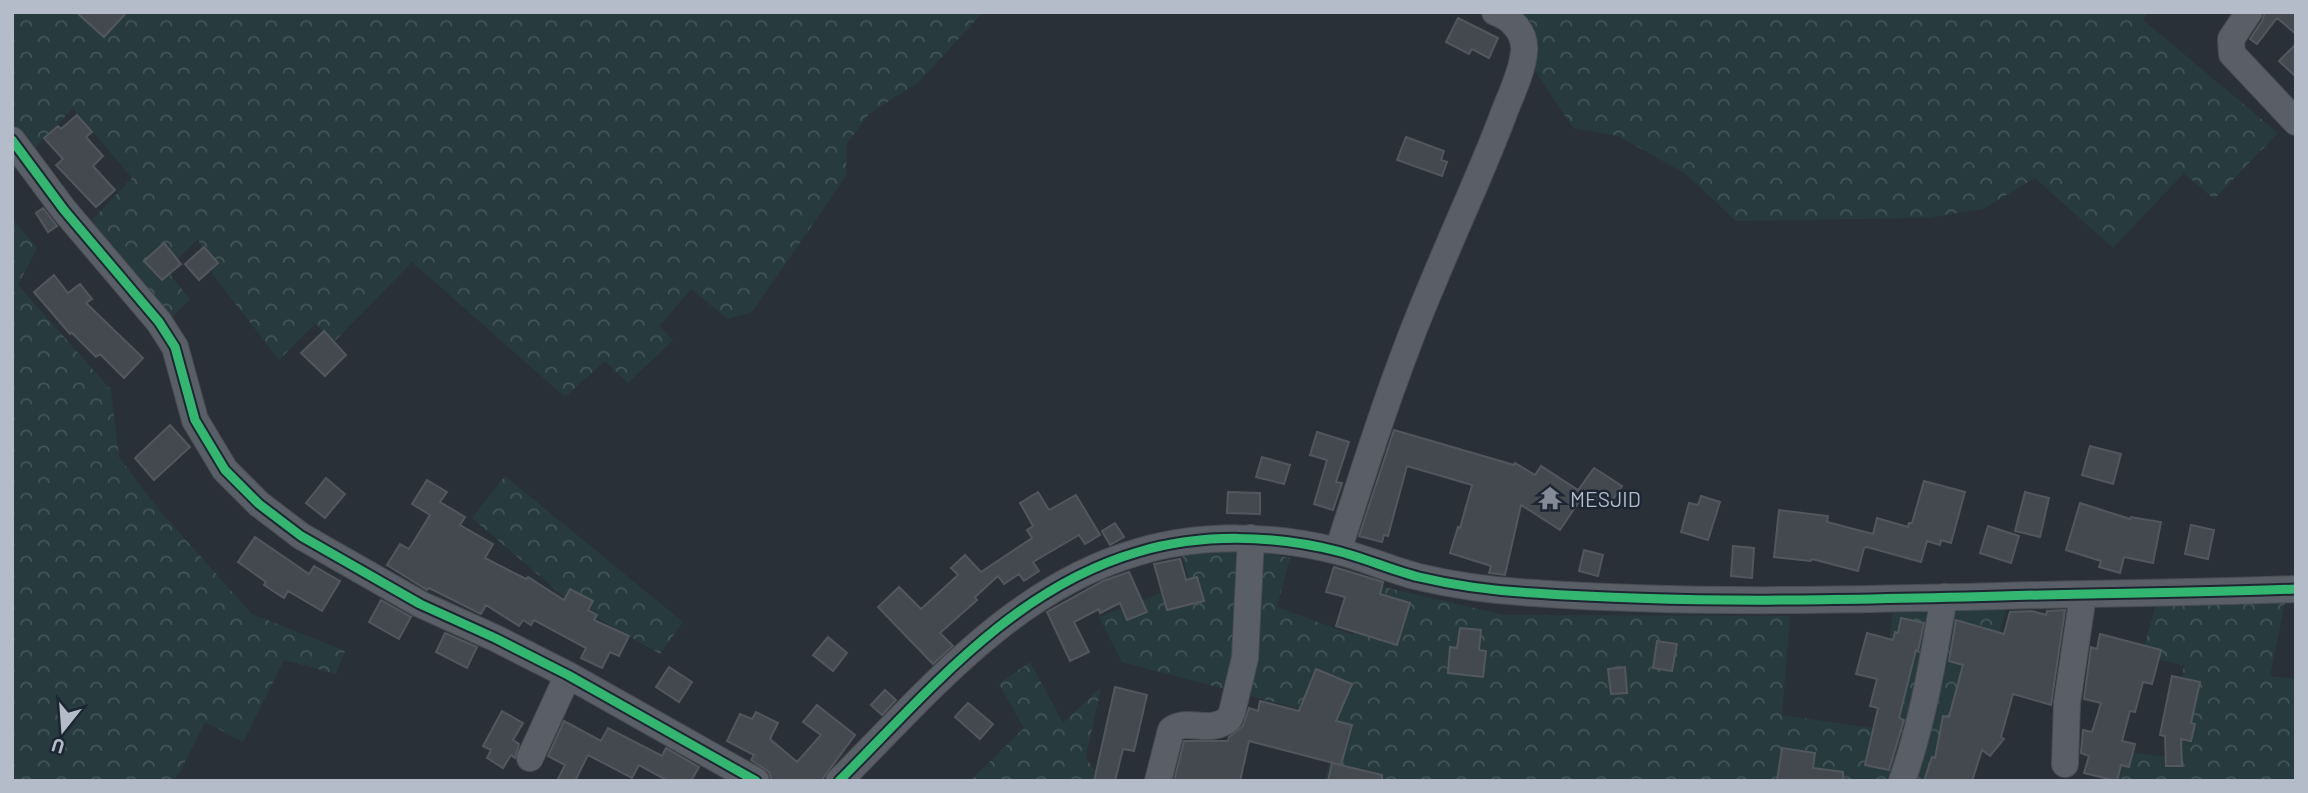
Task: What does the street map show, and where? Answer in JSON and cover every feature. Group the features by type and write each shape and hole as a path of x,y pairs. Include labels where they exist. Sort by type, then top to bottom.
{"street":[{"path":"1338,551 1382,412 1522,65 1524,50 1519,31 1511,21 1495,12"},
{"path":"2249,12 2231,39 2232,54 2296,122"},
{"path":"12,140 64,210 159,322 174,347 195,420 225,470 251,496 301,536 408,597 568,676 756,781"},
{"path":"1158,781 1171,730 1180,725 1214,727 1229,719 1232,712 1245,659 1251,538"},
{"path":"839,781 971,649 1009,618 1066,581 1103,564 1139,551 1205,540 1251,538 1293,543 1338,551 1418,577 1483,589 1702,601 2083,596 2296,589"},
{"path":"2065,764 2067,703 2083,596"},
{"path":"1902,781 1928,688 1944,597"},
{"path":"530,758 568,676"}],"green space":[{"path":"12,12 983,12 919,82 870,113 847,143 846,176 752,312 728,319 691,289 659,326 673,340 628,383 605,361 565,397 412,262 335,341 315,324 279,360 214,276 198,239 166,270 190,299 172,317 91,221 132,178 73,108 12,172"},
{"path":"1489,12 2148,12 2143,20 2278,133 2214,199 2184,173 2113,248 2035,178 1983,209 1927,218 1736,221 1686,174 1618,136 1573,128 1533,68"},
{"path":"12,219 37,248 18,285 111,390 119,457 159,510 252,614 345,651 336,674 284,660 243,742 205,722 180,772 172,781 12,781"},
{"path":"505,476 683,622 660,654 570,602 472,518"},
{"path":"1238,548 1290,558 1277,607 1353,635 1375,585 1505,615 1790,616 1782,715 1878,729 1893,610 2006,610 1958,781 1325,781 1339,719 1122,662 1099,617 1190,582 1181,552"},
{"path":"2286,598 2270,676 2296,679 2296,781 2106,781 2107,749 2166,757 2184,666 2142,654 2157,601"},
{"path":"1030,662 1063,723 1101,687 1086,757 1098,776 1098,781 970,781 1024,728 999,684"}],"building":[{"path":"76,12 127,12 104,37"},
{"path":"2265,12 2296,12 2296,34 2277,18 2257,44 2250,39"},
{"path":"1458,18 1498,38 1489,58 1472,49 1469,54 1446,42"},
{"path":"2296,44 2296,77 2279,61"},
{"path":"77,115 92,132 86,137 103,156 93,166 115,190 96,207 56,165 63,159 44,138 58,126 61,129"},
{"path":"1406,137 1444,151 1441,160 1447,162 1442,176 1397,160"},
{"path":"43,208 57,226 48,232 36,213"},
{"path":"164,243 181,264 162,280 144,261"},
{"path":"204,247 218,263 199,280 185,264"},
{"path":"54,275 68,293 80,284 92,299 86,303 143,358 124,378 100,354 96,357 71,332 70,334 34,292"},
{"path":"324,331 346,355 325,376 301,353"},
{"path":"170,425 190,447 154,480 135,458"},
{"path":"1394,430 1514,465 1515,463 1535,475 1541,466 1584,494 1560,530 1521,505 1505,575 1489,573 1491,566 1450,553 1472,485 1407,466 1388,536 1384,535 1382,542 1359,536"},
{"path":"1317,432 1349,442 1336,482 1342,483 1333,510 1314,504 1327,460 1310,455"},
{"path":"2090,446 2121,454 2113,484 2082,475"},
{"path":"1262,457 1290,465 1284,484 1256,477"},
{"path":"1594,468 1622,486 1607,508 1579,489"},
{"path":"326,478 345,494 325,518 306,503"},
{"path":"427,480 447,492 440,502 465,517 460,525 493,544 485,558 526,579 528,577 564,600 570,589 593,601 588,610 597,615 594,620 629,636 619,656 610,652 602,668 581,658 586,648 534,620 531,625 523,620 519,626 486,605 481,614 429,588 427,590 387,565 400,544 409,549 430,515 412,504"},
{"path":"1924,481 1965,492 1951,543 1941,540 1940,545 1927,541 1921,562 1867,547 1864,548 1858,571 1812,559 1774,557 1779,510 1828,516 1827,522 1873,534 1877,518 1908,527 1909,523 1912,523"},
{"path":"1038,492 1049,510 1076,495 1100,535 1085,544 1079,535 1033,562 1039,571 1024,581 1019,574 1004,584 998,576 975,597 977,600 940,633 953,646 933,664 878,607 899,587 921,609 958,575 951,568 965,555 981,572 1032,538 1027,530 1033,526 1020,503"},
{"path":"1228,492 1260,493 1260,514 1227,513"},
{"path":"2025,492 2049,498 2040,537 2015,531"},
{"path":"1701,496 1720,502 1708,540 1681,532 1689,503 1698,505"},
{"path":"2080,503 2130,519 2161,522 2153,563 2124,557 2120,573 2099,567 2101,561 2066,550"},
{"path":"1115,523 1124,537 1110,545 1102,531"},
{"path":"2191,525 2214,530 2208,559 2185,554"},
{"path":"1988,526 2019,536 2011,563 1980,553"},
{"path":"255,537 309,574 314,566 340,581 322,611 288,591 284,598 238,562"},
{"path":"1733,546 1754,548 1752,578 1731,576"},
{"path":"1584,550 1603,555 1598,576 1579,571"},
{"path":"1180,559 1186,580 1197,577 1204,601 1167,610 1154,564"},
{"path":"1334,567 1383,582 1380,594 1410,603 1397,645 1336,626 1345,597 1326,592"},
{"path":"1129,572 1147,612 1127,620 1120,603 1100,613 1099,609 1074,622 1089,652 1070,661 1047,612 1103,581"},
{"path":"381,600 411,617 399,639 369,622"},
{"path":"2065,610 2051,705 2013,694 2001,737 2004,739 1990,756 1982,750 1972,781 1924,781 1932,757 1935,758 1943,716 1949,717 1963,665 1949,661 1956,620 2004,634 2010,612 2032,611 2046,615 2047,611"},
{"path":"1901,618 1924,623 1899,718 1904,720 1889,770 1865,765 1878,708 1870,706 1877,679 1856,674 1867,633 1893,640 1895,632 1898,633"},
{"path":"1460,628 1481,630 1479,650 1486,651 1483,677 1448,673 1450,647 1457,648"},
{"path":"445,633 477,647 467,668 436,652"},
{"path":"2100,634 2161,650 2152,684 2143,682 2135,712 2130,711 2122,741 2135,744 2129,767 2121,765 2117,781 2084,773 2089,756 2081,753 2083,730 2092,732 2101,703 2084,699 2091,647 2097,649"},
{"path":"828,637 847,653 833,671 813,655"},
{"path":"1657,641 1677,644 1672,671 1653,668"},
{"path":"669,667 692,682 679,702 656,687"},
{"path":"1625,667 1627,693 1611,694 1608,669"},
{"path":"1316,669 1352,684 1336,721 1352,725 1341,765 1249,741 1240,781 1174,781 1184,741 1228,741 1229,737 1243,726 1249,708 1258,711 1260,701 1299,711"},
{"path":"2172,676 2200,682 2191,723 2195,724 2191,741 2181,739 2182,766 2166,766 2165,736 2160,735"},
{"path":"1115,687 1147,695 1134,751 1123,749 1115,781 1094,781"},
{"path":"885,690 896,700 882,715 871,705"},
{"path":"968,703 993,724 980,739 955,717"},
{"path":"817,705 855,735 821,781 772,781 769,772 751,760 754,755 727,741 740,714 752,719 756,712 778,723 770,739 797,762 821,735 803,722"},
{"path":"502,711 523,723 513,740 519,744 515,758 511,755 503,768 487,758 491,750 483,746"},
{"path":"564,721 601,741 608,728 662,756 666,748 699,767 691,781 668,781 639,765 632,778 588,755 575,781 557,781 565,765 548,756"},
{"path":"1782,748 1815,753 1813,768 1843,772 1843,781 1777,781"},
{"path":"1332,763 1382,775 1382,781 1328,781"}],"cycle path":[{"path":"12,140 64,210 159,322 175,347 195,420 225,470 259,504 301,536 420,604 568,675 756,781"},
{"path":"839,781 975,647 1051,590 1093,569 1138,552 1187,542 1238,538 1288,542 1337,551 1409,574 1476,588 1650,599 1826,600 2296,589"}],"place":[{"name":"MESJID","path":"1550,498"}]}
